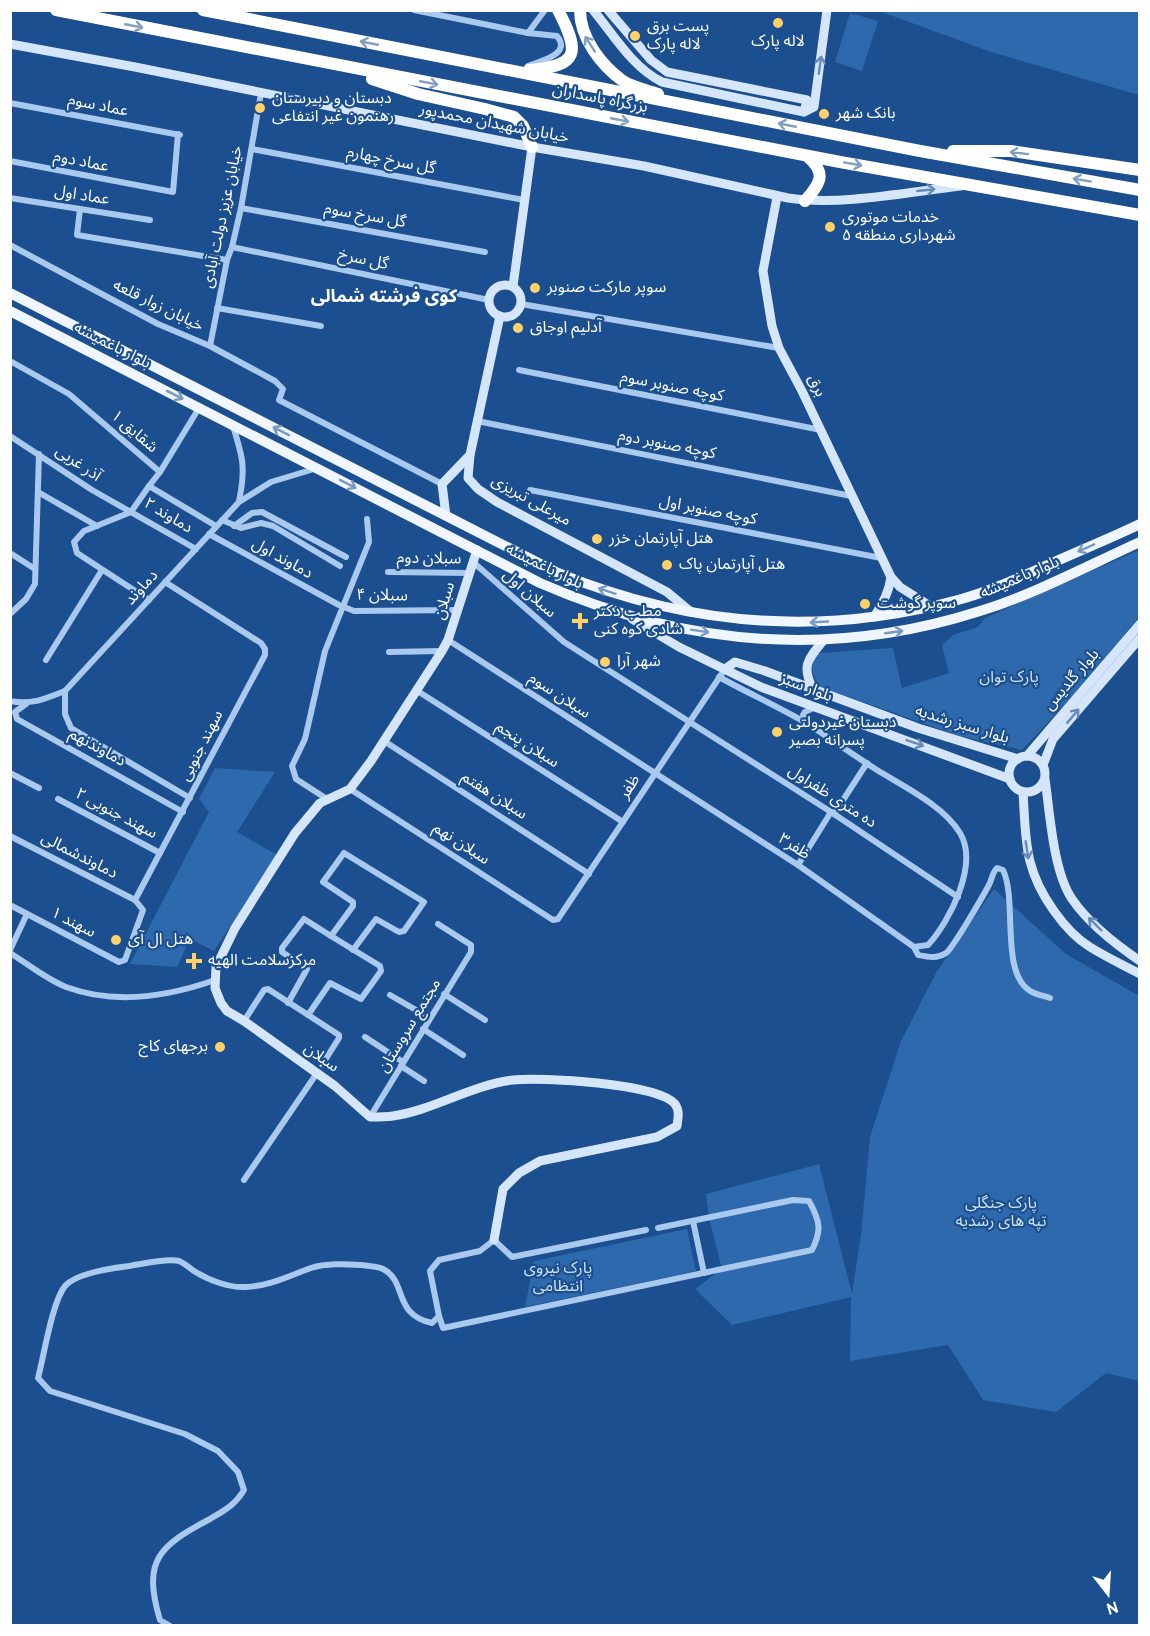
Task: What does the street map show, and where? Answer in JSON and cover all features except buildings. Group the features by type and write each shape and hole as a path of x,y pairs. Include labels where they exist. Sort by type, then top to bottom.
{"highway":[{"name":"بزرگراه پاسداران","path":"56,10 807,156 1140,214"},
{"name":"بزرگراه پاسداران","path":"203,10 920,151 1140,190"},
{"path":"513,72 548,69 568,61 572,49 571,41 558,10"},
{"path":"580,10 582,30 588,43 625,82 690,106"},
{"path":"328,64 418,94 514,117 523,126 532,147"},
{"path":"920,151 1011,151 1140,170"},
{"path":"806,201 819,183 820,176 817,165 807,156"}],"main road":[{"name":"بلوار باغمیشه","path":"10,293 556,572 635,601 693,613 743,620 795,623 874,617 930,606 959,600 1002,585 1140,524"},
{"name":"بلوار باغمیشه","path":"10,311 570,596 629,617 678,628 726,635 823,641 903,631 982,611 1014,599 1140,542"}],"street":[{"path":"414,10 528,33 556,36 561,42 561,49 556,55 513,72"},
{"path":"528,33 545,10"},
{"path":"558,10 569,14 580,10"},
{"path":"593,10 638,66 662,82 804,112 814,108 827,10"},
{"path":"608,10 651,60 667,72 807,100 804,112"},
{"name":"خیابان شهیدان محمدپور","path":"10,44 532,147 644,166 806,201 838,200 974,185"},
{"path":"638,66 664,79 720,92 722,82"},
{"name":"خیابان عزیز دولت آبادی","path":"210,346 227,260 241,208 261,93"},
{"name":"عماد سوم","path":"10,103 179,135"},
{"name":"عماد دوم","path":"10,161 173,192 179,135"},
{"path":"513,286 532,147"},
{"name":"گل سرخ چهارم","path":"252,149 525,200"},
{"name":"برق","path":"777,196 763,271 772,326 779,348 891,577"},
{"name":"عماد اول","path":"10,198 150,220"},
{"name":"گل سرخ سوم","path":"241,208 485,252"},
{"path":"81,209 77,235 227,260"},
{"name":"خیابان زوار قلعه","path":"10,245 158,324 210,346 275,381 283,389 279,400 442,484"},
{"name":"گل سرخ","path":"232,247 489,300"},
{"path":"502,285 513,286 520,294 519,309 511,316 500,316 492,310 489,300 493,290 502,285"},
{"path":"521,304 779,348"},
{"path":"218,308 321,326"},
{"name":"میرعلی تبریزی","path":"500,316 470,455 468,478 478,489 497,502 667,592 693,613"},
{"name":"شقایق ۱","path":"10,361 69,394 160,472 131,512"},
{"name":"کوچه صنوبر سوم","path":"519,370 821,430"},
{"path":"219,418 226,403"},
{"path":"160,472 199,408"},
{"name":"کوچه صنوبر دوم","path":"477,421 851,496"},
{"path":"233,425 243,461 244,476 239,502"},
{"name":"آذر غربی","path":"10,436 92,490 131,512"},
{"path":"10,614 26,598 34,584 39,454"},
{"path":"446,516 442,484 470,455"},
{"name":"دماوند","path":"65,691 239,502 271,482 318,468"},
{"path":"149,486 216,526"},
{"name":"کوچه صنوبر اول","path":"530,490 881,558"},
{"path":"38,492 97,526"},
{"name":"دماوند ۲","path":"135,505 131,512 196,549"},
{"path":"131,512 84,531 74,542 75,548 77,553 149,600"},
{"path":"234,526 252,513 262,512 346,557"},
{"path":"327,799 296,779 292,766 305,739 325,651 369,542 367,519"},
{"path":"222,520 241,528 261,523 273,526 340,566"},
{"name":"دماوند اول","path":"209,534 342,607"},
{"name":"سبلان","path":"351,789 448,640 477,550"},
{"path":"10,553 35,569"},
{"name":"سبلان اول","path":"473,562 564,642 689,722"},
{"path":"46,660 102,570"},
{"name":"سبلان دوم","path":"388,572 469,573"},
{"path":"891,577 900,586 930,606"},
{"path":"874,617 885,601 891,577"},
{"name":"سهند جنوبی","path":"135,900 265,655 265,649 261,643 165,582"},
{"name":"سبلان ۴","path":"342,607 354,611 458,610"},
{"name":"بلوار سبز","path":"629,617 722,673 1010,779"},
{"name":"بلوار گلدیس","path":"1023,758 1140,624"},
{"name":"بلوار گلدیس","path":"1043,765 1053,739 1140,638"},
{"name":"سبلان سوم","path":"448,640 655,774"},
{"path":"813,689 806,667 809,657 823,641"},
{"path":"389,652 442,651"},
{"name":"بلوار سبز رشدیه","path":"722,673 735,662 918,728 1023,758"},
{"path":"722,673 807,724 946,816 961,834 967,854 958,897 928,945 915,947"},
{"name":"ظفر","path":"558,919 722,673"},
{"name":"سبلان پنجم","path":"416,690 623,822"},
{"path":"10,701 26,704 65,691 64,714 71,728 190,798"},
{"name":"دماوندنهم","path":"26,704 15,712 17,719 183,812"},
{"path":"807,724 803,715 813,708"},
{"name":"ده متری ظفراول","path":"689,722 833,813 958,897"},
{"name":"سبلان هفتم","path":"384,741 589,874"},
{"path":"1045,779 1037,790 1023,792 1015,787 1010,779 1010,770 1023,758 1036,759 1043,765 1045,779 1055,849 1065,886 1072,900 1094,924 1116,945 1137,958"},
{"path":"798,865 867,763"},
{"path":"10,773 39,788"},
{"name":"ظفر۳","path":"655,774 798,865 915,947 918,955 931,958 945,953 979,903 994,872 997,868 1003,870 1010,899 1011,950 1019,980 1031,992 1050,998"},
{"path":"27,914 10,951 65,987 109,996 149,997 186,991 215,980 216,967 235,928 295,833 320,803 351,789"},
{"name":"سبلان نهم","path":"351,789 554,920 558,919"},
{"path":"1023,792 1030,864 1041,892 1066,928 1089,947 1140,974"},
{"name":"سهند جنوبی ۲","path":"58,799 160,853"},
{"name":"دماوندشمالی","path":"10,836 135,900"},
{"path":"331,936 354,904 323,882 344,853 424,902 402,933 376,919 353,950"},
{"name":"سهند ۱","path":"10,905 119,962 123,962 143,910 135,900"},
{"path":"288,1003 307,969 282,952 282,948 304,919 381,968 364,997 358,999 330,983 308,1015"},
{"name":"مجتمع سروستان","path":"370,1117 472,948 471,945 438,924"},
{"name":"سبلان","path":"215,980 215,988 227,1011 319,1069 370,1117"},
{"path":"244,1021 266,988 339,1036 244,1180"},
{"path":"444,994 485,1020"},
{"path":"390,995 430,1018"},
{"path":"423,1029 463,1054"},
{"path":"365,1037 424,1081"},
{"path":"370,1117 394,1116 485,1086 513,1080 582,1081 605,1084 664,1096 675,1104 679,1113 677,1126 657,1137 540,1161 519,1173 502,1189 494,1240 480,1251 439,1260 430,1271 443,1328 812,1250 818,1237 819,1227 809,1202 793,1200 658,1228"},
{"path":"693,1221 704,1273"},
{"path":"494,1240 512,1257 646,1230"},
{"path":"170,1626 160,1620 153,1596 158,1556 179,1535 237,1502 244,1490 238,1472 218,1451 185,1434 50,1391 38,1378 56,1304 66,1285 93,1273 114,1268 168,1261 180,1261 206,1278 243,1288 278,1282 312,1268 347,1264 382,1268 396,1282 399,1294 410,1313 423,1321 432,1323 439,1316"}],"green space":[{"path":"879,11 1139,11 1139,95 991,52"},
{"path":"850,13 878,21 862,71 835,62"},
{"name":"پارک توان","path":"1139,550 1139,617 1076,693 1022,750 959,736 821,687 814,676 813,660 820,653 893,648 902,688 949,673 942,645 953,635 978,627 985,618"},
{"path":"215,768 275,772 237,832 277,855 214,951 190,939 177,967 130,964 209,812 199,799"},
{"name":"پارک جنگلی تپه های رشدیه","path":"994,889 1066,954 1139,996 1139,1381 1106,1373 1056,1412 983,1400 948,1345 850,1361 851,1297 732,1325 695,1289 722,1269 709,1218 706,1194 819,1164 852,1294 861,1234 870,1137 901,1041 936,973"},
{"name":"پارک نیروی انتظامی","path":"687,1229 696,1271 525,1307 534,1261"}],"place":[{"name":"لاله پارک","path":"778,23"},
{"name":"پست برق لاله پارک","path":"635,36"},
{"name":"دبستان و دبیرستان رهنمون غیر انتفاعی","path":"260,108"},
{"name":"بانک شهر","path":"824,114"},
{"name":"خدمات موتوری شهرداری منطقه ۵","path":"830,227"},
{"name":"سوپر مارکت صنوبر","path":"535,288"},
{"name":"آدلیم اوجاق","path":"518,328"},
{"name":"هتل آپارتمان خزر","path":"597,539"},
{"name":"هتل آپارتمان پاک","path":"667,565"},
{"name":"سوپر گوشت","path":"865,604"},
{"name":"مطب دکتر شادی کوه کنی","path":"580,621"},
{"name":"شهر آرا","path":"605,662"},
{"name":"دبستان غیردولتی پسرانه بصیر","path":"777,732"},
{"name":"هتل ال آی","path":"116,940"},
{"name":"مرکزسلامت الهیه","path":"194,961"},
{"name":"برجهای کاج","path":"220,1047"}],"district":[{"name":"کوی فرشته شمالی","path":"384,297"}]}
